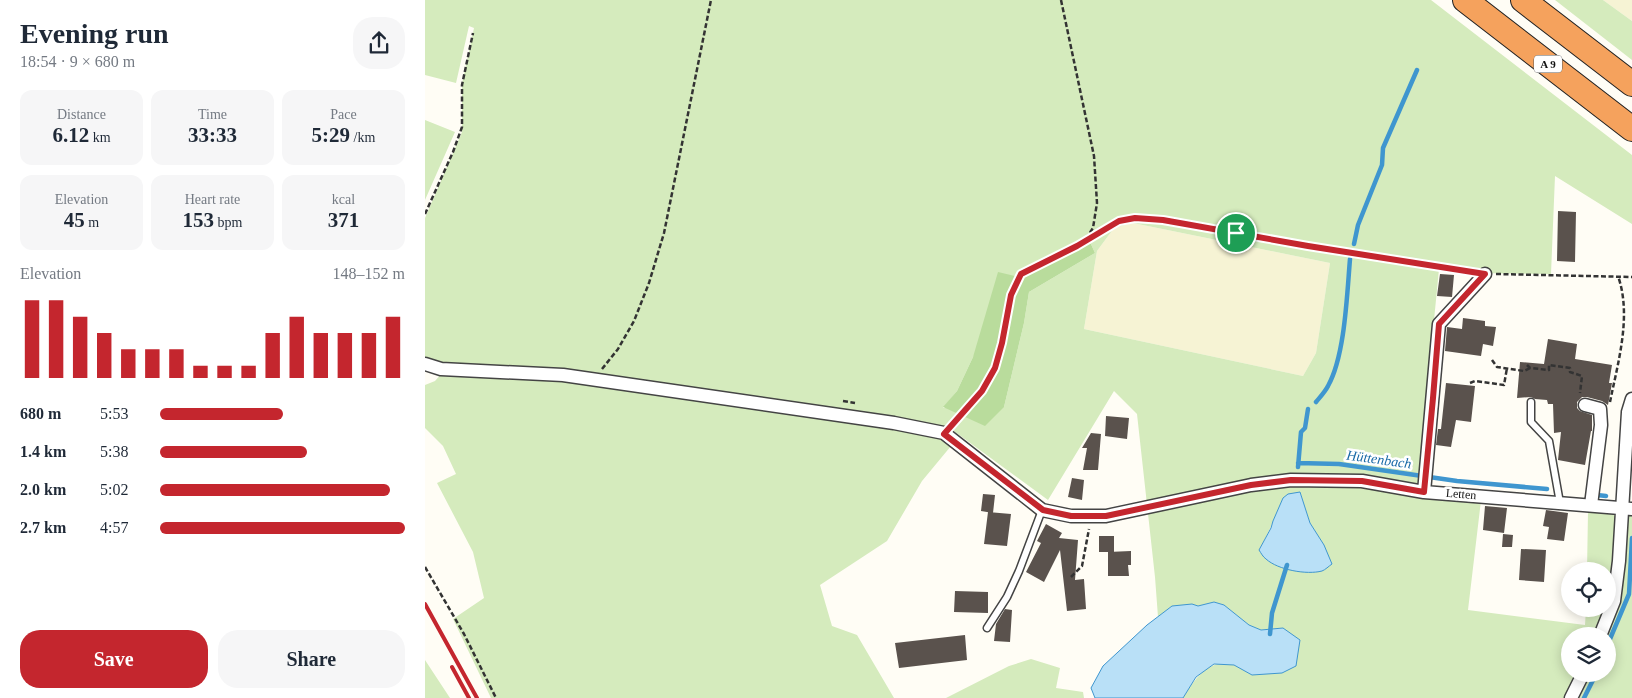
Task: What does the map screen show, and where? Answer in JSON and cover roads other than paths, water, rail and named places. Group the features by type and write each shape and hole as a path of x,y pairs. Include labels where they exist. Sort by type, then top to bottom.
{"highway":[{"name":"A 9","path":"1465,0 1632,129"},
{"path":"1523,0 1632,84"}],"street":[{"path":"1424,492 1439,324 1485,274"},
{"name":"Letten","path":"425,364 441,369 563,375 894,423 944,434 1043,510 1071,516 1106,516 1251,485 1291,480 1362,481 1424,492 1626,508"},
{"path":"1604,627 1614,601 1626,508 1628,412 1632,399"},
{"path":"1585,406 1600,409 1601,425 1591,505"},
{"path":"1571,698 1579,682"}],"lane":[{"path":"1531,402 1531,422 1549,441 1560,504"},
{"path":"987,628 1007,597 1043,510"}],"water":[{"path":"1300,492 1310,523 1324,545 1332,564 1322,571 1309,572 1285,569 1271,563 1259,550 1271,528 1283,498 1288,494"},
{"path":"1214,602 1224,605 1249,625 1261,630 1283,628 1300,640 1296,666 1282,673 1252,675 1234,665 1214,664 1196,677 1183,698 1095,698 1091,688 1103,666 1147,625 1172,606 1192,604 1198,606"}],"waterway":[{"path":"1354,244 1358,225 1382,165 1383,148 1417,70"},
{"path":"1316,402 1328,386 1334,373 1342,342 1350,259"},
{"path":"1298,467 1301,432 1305,428 1308,409"},
{"name":"Hüttenbach","path":"1298,463 1339,464 1457,481 1547,489"},
{"name":"Hüttenbach","path":"1597,495 1606,496"},
{"path":"1615,627 1629,594 1632,538"},
{"path":"1270,634 1272,613 1287,565"},
{"path":"1584,698 1592,682"}],"railway":[{"path":"425,604 477,698"},
{"path":"452,667 469,698"}]}
